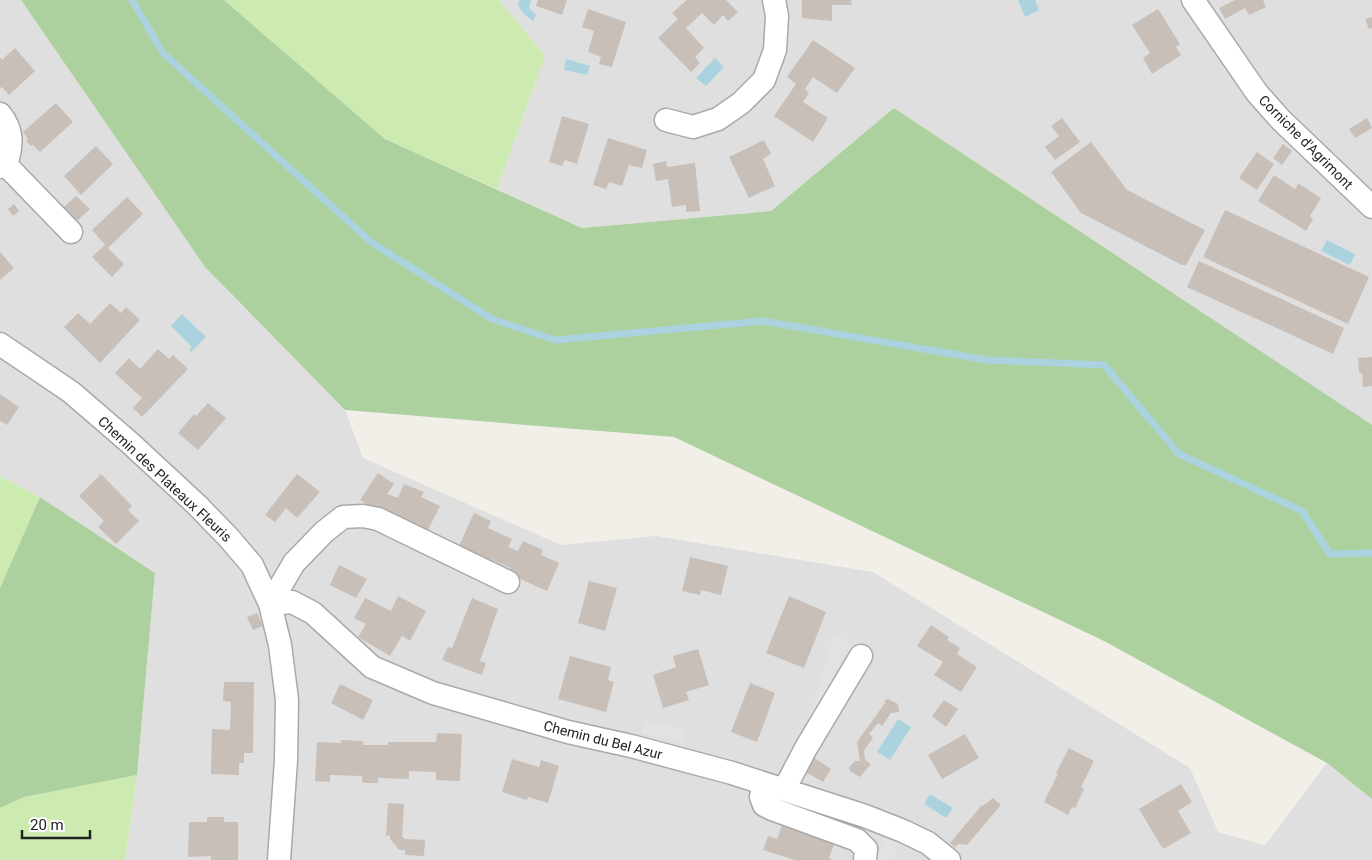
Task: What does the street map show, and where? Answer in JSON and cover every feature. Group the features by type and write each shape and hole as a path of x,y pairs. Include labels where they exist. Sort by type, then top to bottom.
{"street":[{"path":"666,120 693,126 718,119 741,103 764,80 775,50 777,16 774,0"},
{"name":"Corniche d'Agrimont","path":"1193,0 1257,93 1281,120 1372,207"},
{"path":"2,116 9,129 12,147 3,166 71,232"},
{"name":"Chemin des Plateaux Fleuris","path":"0,344 71,392 197,505 229,538 252,566 270,604 280,645 286,700 286,760 279,860"},
{"path":"270,604 294,563 324,532 343,517 363,516 378,520 508,582"},
{"name":"Chemin du Bel Azur","path":"270,604 292,602 313,613 372,667 433,693 568,732 732,773 865,816 928,843 949,860"},
{"path":"861,656 806,748 775,787 761,798 764,805 772,810 858,840 866,850 865,860"}],"shaded area":[{"path":"0,0 21,0 205,267 345,410 363,458 561,545 656,536 873,572 1190,768 1218,832 1265,845 1327,763 1372,799 1372,860 125,860 137,775 155,573 40,497 0,476"},
{"path":"499,0 1372,0 1372,426 894,108 771,211 582,228 497,189 545,56"},
{"path":"834,633 849,642 812,731 806,729"},
{"path":"644,720 686,730 683,743 641,733"},
{"path":"884,838 900,843 894,860 876,860"}],"green space":[{"path":"21,0 224,0 385,139 582,228 771,211 894,108 1372,425 1372,799 1327,763 1104,641 674,437 345,410 205,267"},
{"path":"224,0 499,0 545,56 497,189 385,139"},
{"path":"0,476 40,497 0,588"},
{"path":"40,497 155,573 137,775 24,797 0,808 0,588"},
{"path":"137,775 125,860 0,860 0,808 24,797"}],"water":[{"path":"519,0 531,0 529,8 536,15 533,21 523,13 518,5"},
{"path":"1018,0 1035,0 1039,10 1025,17"},
{"path":"715,58 724,67 706,86 696,78"},
{"path":"566,59 590,66 587,75 564,70"},
{"path":"1327,240 1355,254 1350,265 1321,251"},
{"path":"182,314 206,337 191,352 189,350 192,347 171,326"},
{"path":"898,719 911,727 890,760 877,752"},
{"path":"930,794 953,808 946,818 924,804"}],"building":[{"path":"538,0 567,0 562,15 536,6"},
{"path":"687,0 726,0 738,12 728,21 723,15 714,25 702,13 686,28 704,48 695,57 700,63 691,72 658,38 678,19 672,13"},
{"path":"802,0 851,0 852,5 832,5 832,21 802,18"},
{"path":"1235,0 1263,0 1266,7 1249,15 1245,8 1225,19 1219,8"},
{"path":"588,9 626,22 612,67 599,64 601,57 588,52 594,31 582,27"},
{"path":"1158,9 1180,44 1176,47 1181,55 1152,74 1143,58 1150,53 1132,25"},
{"path":"1372,17 1372,28 1369,29 1365,19"},
{"path":"813,40 855,68 837,93 813,77 805,89 809,93 803,102 828,118 813,142 774,116 796,84 787,77"},
{"path":"15,48 35,71 9,95 2,87 0,88 0,57 2,60"},
{"path":"56,103 73,122 40,152 26,141 28,139 23,132"},
{"path":"562,116 589,124 577,164 565,160 562,166 549,162"},
{"path":"1062,118 1080,142 1055,160 1045,147 1059,136 1051,126"},
{"path":"1367,118 1372,128 1355,138 1349,129"},
{"path":"608,138 647,150 642,168 629,165 622,186 609,182 606,189 593,185"},
{"path":"764,140 771,154 763,159 775,186 749,198 729,157"},
{"path":"1091,142 1127,190 1205,230 1186,265 1182,265 1081,213 1051,172"},
{"path":"1283,144 1292,151 1282,165 1273,158"},
{"path":"96,146 113,164 81,195 64,176"},
{"path":"1257,152 1274,164 1257,190 1239,178"},
{"path":"666,161 667,167 695,163 700,211 686,212 686,205 672,207 668,179 656,181 653,164"},
{"path":"1274,175 1295,189 1299,184 1321,198 1310,216 1313,219 1306,231 1258,201"},
{"path":"76,196 90,209 76,222 63,208"},
{"path":"127,197 143,214 108,248 124,264 112,277 92,257 105,245 92,230"},
{"path":"14,204 19,211 13,216 8,209"},
{"path":"1225,210 1369,277 1348,324 1203,257"},
{"path":"0,252 14,268 0,280"},
{"path":"1199,261 1344,328 1333,354 1187,287"},
{"path":"110,303 121,313 126,307 140,320 100,363 64,327 78,313 90,324"},
{"path":"158,349 169,359 173,355 188,369 142,417 133,408 142,398 115,373 129,358 140,369"},
{"path":"1372,357 1372,386 1363,387 1362,373 1359,373 1358,358"},
{"path":"0,394 19,407 7,425 0,421"},
{"path":"208,403 226,418 198,450 178,433 194,414 196,416"},
{"path":"378,473 394,484 387,494 398,498 404,484 424,492 421,497 440,506 427,532 377,511 360,500"},
{"path":"101,474 132,506 128,510 139,521 116,544 98,527 104,521 79,496"},
{"path":"297,474 320,492 297,518 286,508 275,522 265,515"},
{"path":"474,513 491,521 488,528 512,539 508,547 518,551 523,541 543,550 541,555 559,563 547,591 509,574 511,568 459,546"},
{"path":"690,557 728,566 721,595 701,590 700,595 682,591"},
{"path":"339,565 367,579 356,598 330,585"},
{"path":"589,581 617,588 605,631 578,623"},
{"path":"398,596 426,611 410,641 402,636 390,656 358,637 366,624 354,618 365,598 391,611"},
{"path":"789,596 826,612 804,668 766,653"},
{"path":"472,598 498,609 480,661 486,663 482,675 442,660 448,647 452,648"},
{"path":"257,613 263,626 253,630 247,617"},
{"path":"931,625 949,637 947,640 960,648 957,654 977,667 961,692 934,675 943,662 917,646"},
{"path":"698,649 709,685 686,692 689,700 663,708 653,675 676,667 673,656"},
{"path":"570,656 611,667 608,680 614,682 606,712 558,699"},
{"path":"224,682 254,682 253,753 244,753 244,763 239,763 239,775 211,774 212,729 230,730 231,702 223,701"},
{"path":"750,683 775,693 757,742 731,732"},
{"path":"340,684 373,700 363,720 331,703"},
{"path":"888,699 898,704 899,712 891,713 882,726 878,723 869,734 873,738 864,750 865,760 871,764 860,777 850,771 849,767 855,761 860,761 857,742 885,703 885,700"},
{"path":"944,700 958,709 946,727 932,716"},
{"path":"437,733 462,734 460,781 436,780 436,772 409,771 409,779 378,778 378,783 364,783 362,782 362,776 330,775 330,782 315,781 317,742 341,743 341,740 363,741 363,745 388,745 388,742 436,742"},
{"path":"965,734 979,758 942,779 928,755"},
{"path":"1069,748 1094,761 1081,787 1084,789 1075,808 1072,807 1068,815 1044,802"},
{"path":"813,757 831,769 823,782 804,771"},
{"path":"512,759 539,767 541,760 559,766 548,803 528,797 527,800 502,792"},
{"path":"1181,784 1192,802 1178,811 1191,833 1163,849 1139,809"},
{"path":"993,798 1001,805 967,845 959,844 955,847 950,843 982,805"},
{"path":"388,803 404,804 402,836 405,839 425,840 424,856 405,855 405,850 399,850 390,839 390,835 386,836"},
{"path":"207,817 224,817 224,822 238,822 238,860 211,860 211,856 188,857 189,822 207,822"},
{"path":"782,825 802,832 803,828 815,833 814,836 834,844 829,858 834,860 795,860 763,850 768,836 777,839"}],"waterway":[{"path":"132,0 163,53 371,242 492,319 555,340 763,321 987,360 1104,365 1179,454 1302,511 1330,554 1372,553"}]}
